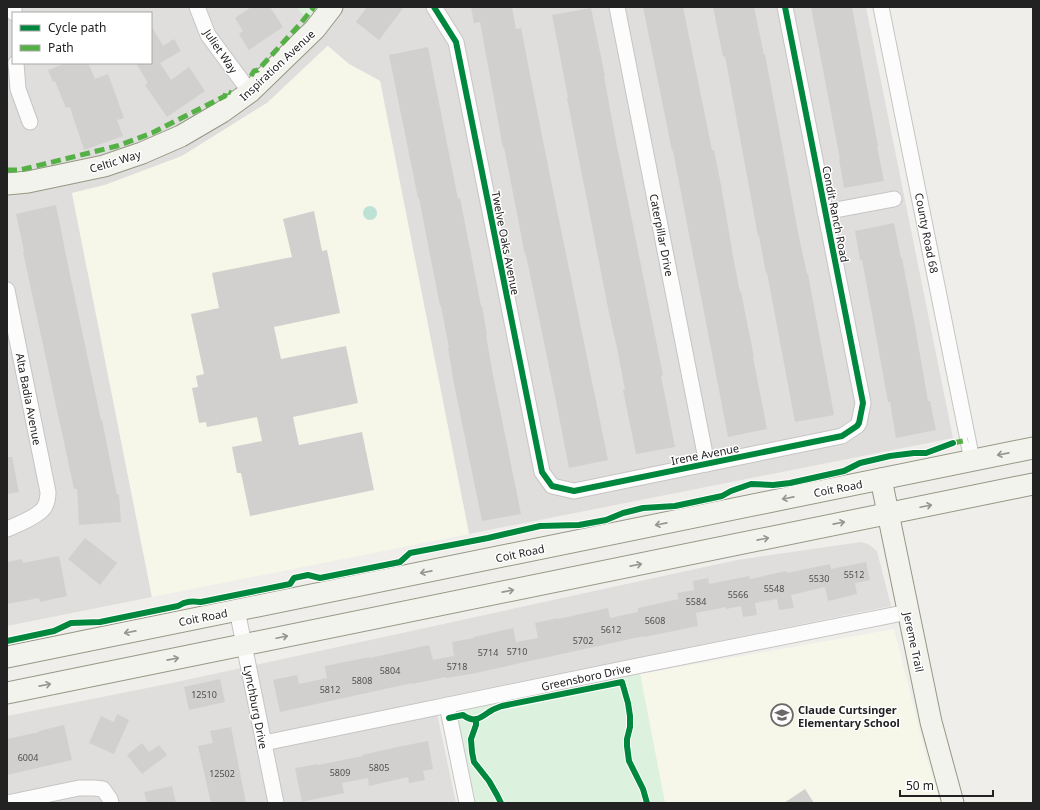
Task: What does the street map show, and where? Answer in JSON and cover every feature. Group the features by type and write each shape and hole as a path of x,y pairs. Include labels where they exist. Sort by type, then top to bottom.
{"main road":[{"name":"Inspiration Avenue","path":"216,116 250,92 315,30 332,7"},
{"name":"Celtic Way","path":"7,184 28,182 104,166 142,153 181,136 216,116"},
{"name":"Coit Road","path":"7,657 1033,448"},
{"name":"Jereme Trail","path":"881,479 931,722 953,803"},
{"path":"7,693 1033,484"},
{"path":"464,564 470,598"}],"street":[{"name":"Juliet Way","path":"197,7 208,35 250,92"},
{"name":"Twelve Oaks Avenue","path":"434,7 456,42 542,472 552,486"},
{"name":"Caterpillar Drive","path":"617,7 707,464"},
{"name":"Condit Ranch Road","path":"785,7 863,404 858,425"},
{"name":"County Road 68","path":"881,7 972,460"},
{"path":"16,64 18,89 30,122"},
{"path":"825,212 894,199"},
{"name":"Alta Badia Avenue","path":"7,290 48,497 45,507 27,520 7,529"},
{"name":"Irene Avenue","path":"552,486 574,491 842,436 858,425"},
{"name":"Lynchburg Drive","path":"237,610 276,803"},
{"name":"Greensboro Drive","path":"264,743 908,612"},
{"path":"447,705 467,803"},
{"path":"7,803 79,788 103,789 111,803"}],"shaded area":[{"path":"7,7 866,7 953,438 469,534 380,81 349,64 327,46 267,103 182,156 105,185 72,193 152,597 7,626"},
{"path":"328,46 349,64 380,81 469,534 152,597 72,193 105,185 182,156 267,103"},
{"path":"861,542 868,544 877,551 891,606 434,699 456,803 7,803 7,716 172,683 737,560"},
{"name":"Claude Curtsinger Elementary School","path":"894,629 926,756 941,803 665,803 640,674"}],"green space":[{"path":"297,7 324,7 308,22"},
{"path":"367,206 373,206 377,210 377,216 373,220 367,220 363,216 363,210"},
{"path":"640,674 665,803 476,803 458,723 460,715 465,710"}],"building":[{"path":"251,7 270,7 283,27 249,50 239,34 243,31 235,18"},
{"path":"367,7 404,7 379,40 356,22"},
{"path":"471,7 512,7 516,29 521,28 608,460 569,468 504,147 503,148 480,22 474,23"},
{"path":"643,7 683,7 712,150 714,150 721,185 733,256 767,429 728,437 673,151"},
{"path":"713,7 754,7 764,55 765,54 834,415 795,422 767,273 758,236 725,56 723,57"},
{"path":"811,7 852,7 884,181 844,188 840,159"},
{"path":"591,8 663,375 661,376 675,447 636,454 623,390 625,390 617,348 552,15"},
{"path":"152,27 163,46 174,39 181,51 160,63 171,80 189,67 205,91 167,117 145,85 148,83 137,64 152,64"},
{"path":"428,47 458,199 460,198 482,306 492,370 521,514 482,521 454,384 441,306 389,55"},
{"path":"63,64 88,64 95,79 108,74 124,118 117,120 123,136 84,150 70,107 66,108 55,81 53,82 48,70"},
{"path":"56,205 117,495 119,494 121,522 79,525 77,489 74,489 23,252 16,214"},
{"path":"314,211 322,251 327,250 340,313 274,327 281,359 346,346 358,403 293,417 299,445 362,432 374,490 250,516 241,473 237,473 232,447 262,441 257,417 207,427 206,422 199,423 192,388 198,387 196,376 204,374 191,314 219,308 212,273 292,257 283,219"},
{"path":"894,223 902,258 928,401 930,401 936,430 896,438 862,260 860,260 855,231"},
{"path":"7,457 12,457 19,492 7,494"},
{"path":"85,538 117,563 100,585 68,559"},
{"path":"59,556 67,596 40,602 39,598 7,604 7,562 22,559 23,563"},
{"path":"866,562 870,580 855,583 857,594 828,601 825,587 791,595 794,608 779,610 777,599 755,603 757,615 743,617 741,606 726,609 726,607 696,613 698,626 644,636 471,674 412,683 280,712 273,680 297,675 299,684 327,678 325,666 429,645 433,660 454,656 452,642 513,628 516,642 538,638 535,623 608,608 610,618 638,612 638,608 679,599 677,593 694,590 693,581 708,578 709,584 749,576 750,579 786,571 787,573 830,564 831,569"},
{"path":"220,679 225,702 189,710 184,687"},
{"path":"117,714 129,720 114,754 89,743 101,716 114,722"},
{"path":"64,725 72,760 7,775 7,739"},
{"path":"231,727 246,803 211,803 198,746 213,743 210,731"},
{"path":"428,741 433,769 423,771 425,780 409,783 408,777 369,786 368,778 342,783 344,793 302,802 295,768 363,756 362,755"},
{"path":"142,743 149,752 159,745 167,755 142,774 127,755"},
{"path":"172,786 176,803 147,803 144,792"},
{"path":"805,789 814,803 784,803"}],"marked path":[{"path":"251,76 314,7"},
{"path":"7,170 20,170 117,146 152,133 225,96 226,91 231,93"},
{"path":"953,443 968,440"}],"cycle path":[{"path":"434,7 456,42 542,472 552,486 574,491 842,436 859,423 863,403 785,7"},
{"path":"7,641 54,631 71,623 100,622 178,606 186,602 201,602 290,584 294,578 308,575 320,578 400,562 410,553 540,526 579,525 606,520 623,513 643,508 675,506 722,496 751,484 773,485 790,483 844,471 860,463 890,456 926,453 953,443"},
{"path":"449,718 463,715 470,719 476,719 502,706 622,682 630,716 630,727 627,739 629,761 643,789 647,803"},
{"path":"476,719 476,725 471,739 474,762 489,781 501,803"}],"place":[{"name":"Claude Curtsinger Elementary School","path":"782,715"}]}
